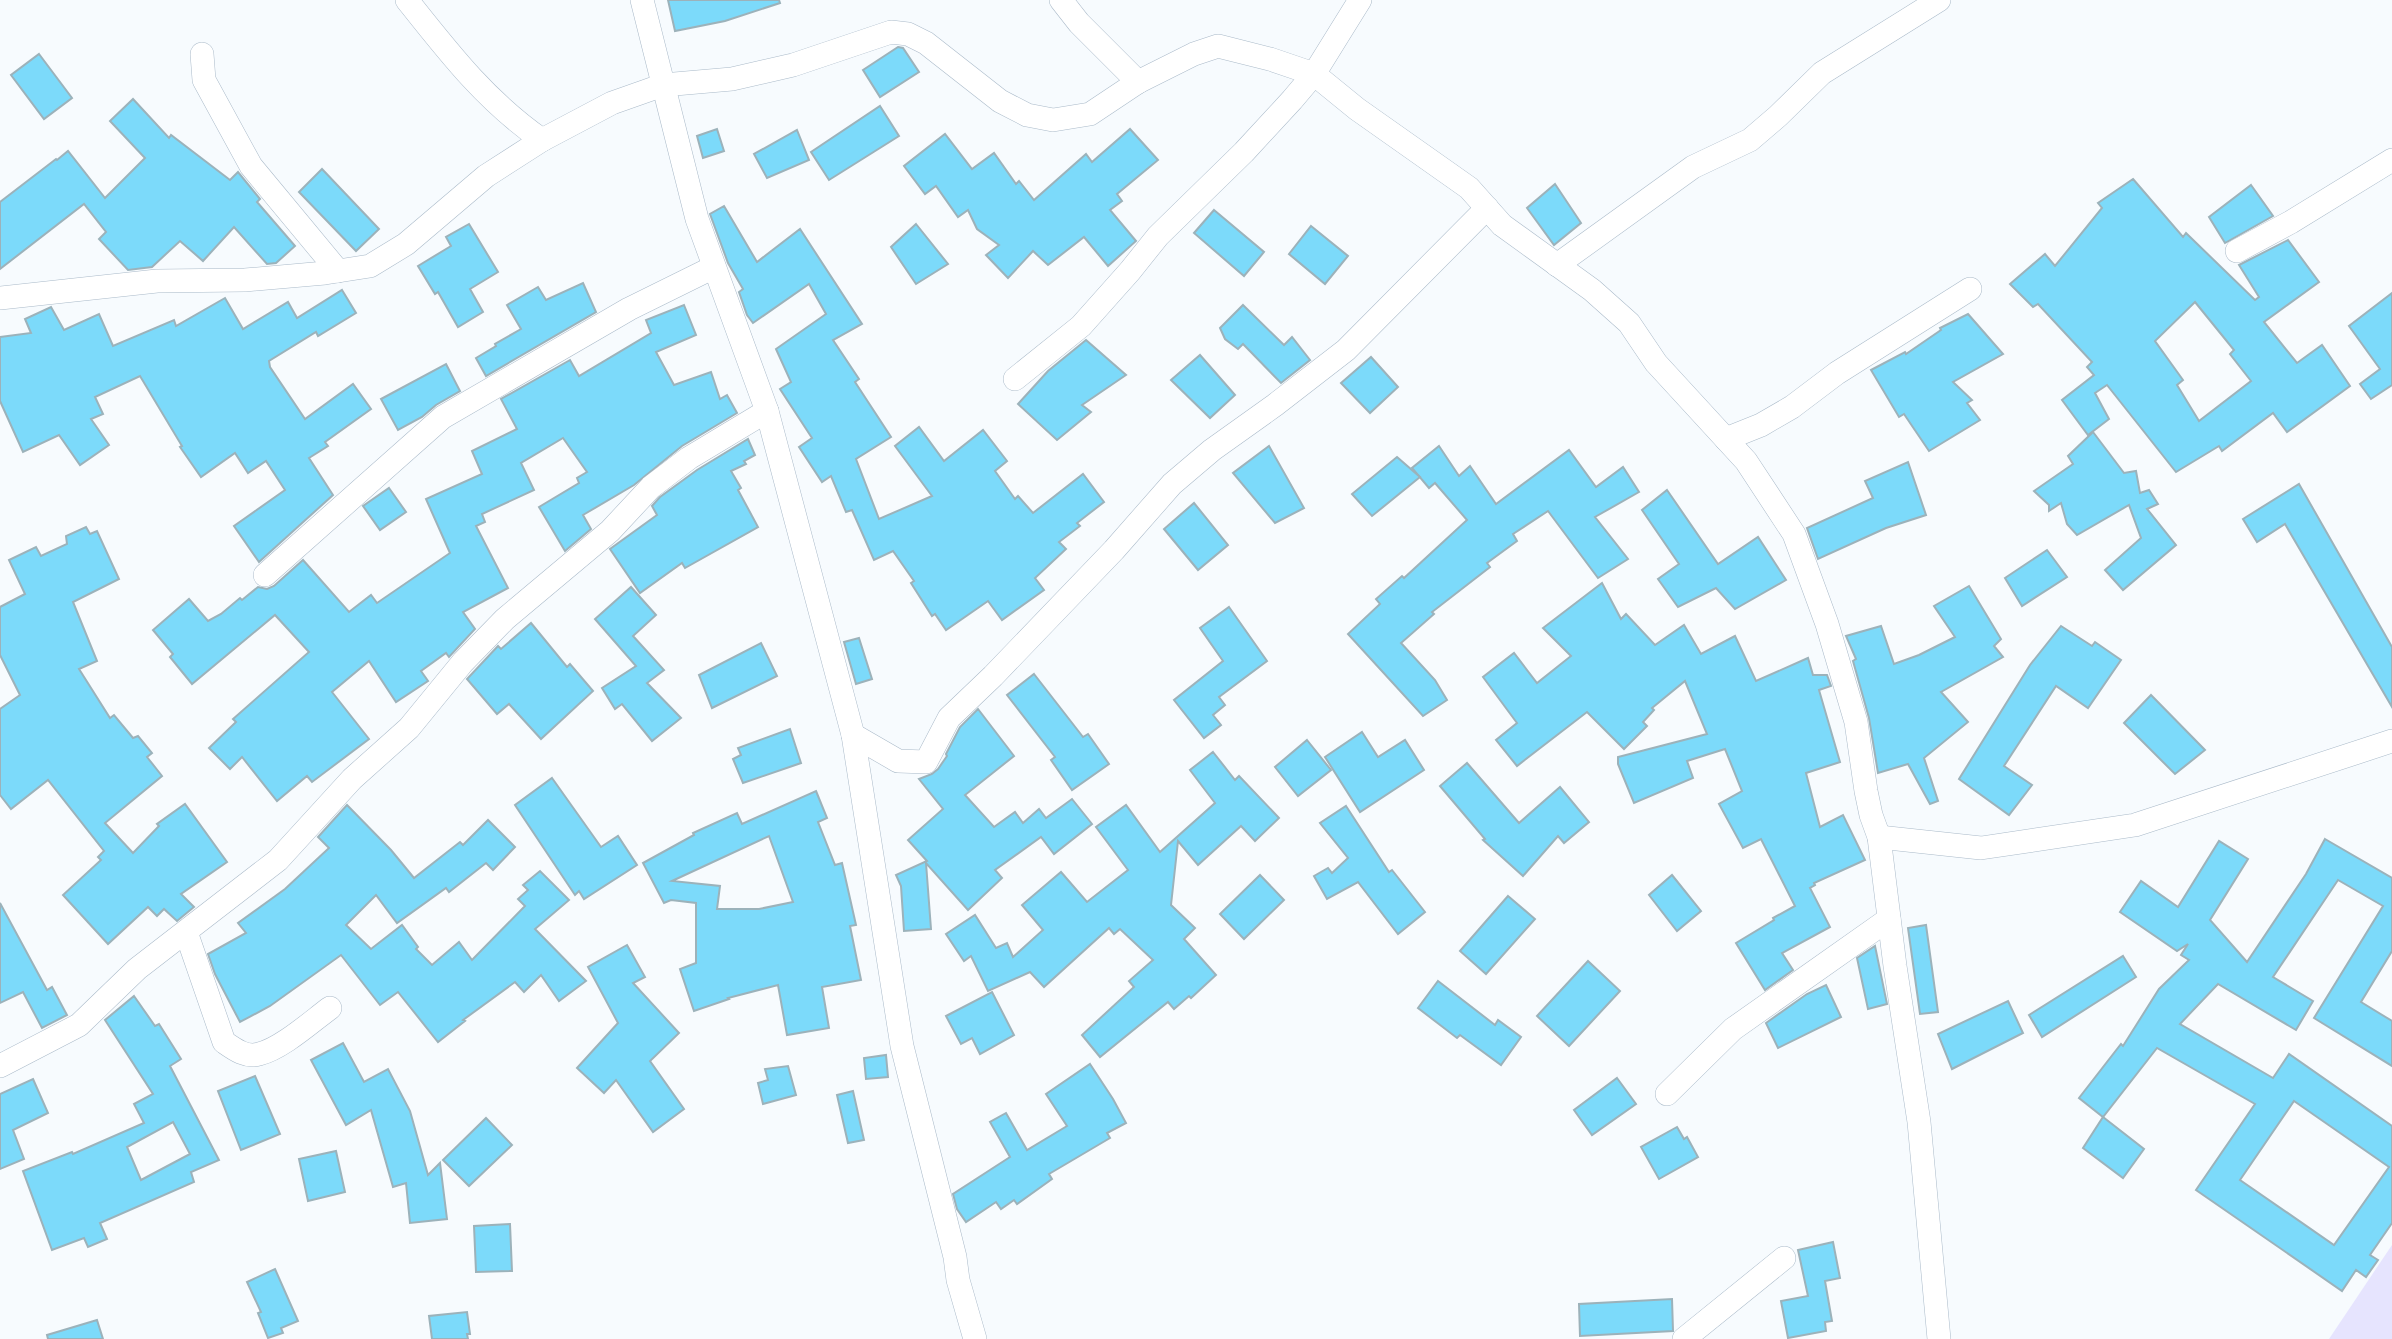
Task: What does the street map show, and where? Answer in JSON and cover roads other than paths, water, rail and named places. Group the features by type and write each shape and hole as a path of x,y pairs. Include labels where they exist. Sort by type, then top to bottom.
{"street":[{"path":"407,0 452,57 499,107 542,140"},
{"path":"642,0 696,219 767,411 853,736 902,1046 955,1257 958,1280 975,1339"},
{"path":"1062,0 1079,23 1138,82"},
{"path":"1015,379 1081,326 1158,236 1244,152 1314,74 1360,0"},
{"path":"1557,265 1693,167 1750,140 1822,74 1939,0"},
{"path":"0,298 157,281 245,280 370,266 406,244 485,176 542,140 612,103 663,85 732,79 793,65 891,32 908,34 926,43 1000,101 1027,115 1053,120 1090,114 1138,82 1194,54 1218,46 1314,74 1357,109 1469,188 1502,225 1592,290 1629,323 1656,363 1746,461 1794,534 1827,624 1856,722 1866,791 1879,837 1919,1122 1939,1339"},
{"path":"202,54 204,80 251,166 338,271"},
{"path":"2237,251 2291,222 2392,160"},
{"path":"853,736 898,761 926,762 949,718 1114,550 1172,484 1212,450 1346,350 1487,208"},
{"path":"265,575 443,417 629,309 714,267"},
{"path":"1726,439 1761,425 1792,407 1837,373 1970,289"},
{"path":"0,1066 79,1025 137,969 278,860 352,779 409,728 471,653 505,619 610,531 651,487 689,458 767,411"},
{"path":"1879,837 1981,848 2135,825 2392,741"},
{"path":"1667,1094 1733,1029 1889,919"},
{"path":"186,932 224,1042 239,1053 258,1055 276,1046 330,1008"},
{"path":"1684,1339 1784,1258"}]}
